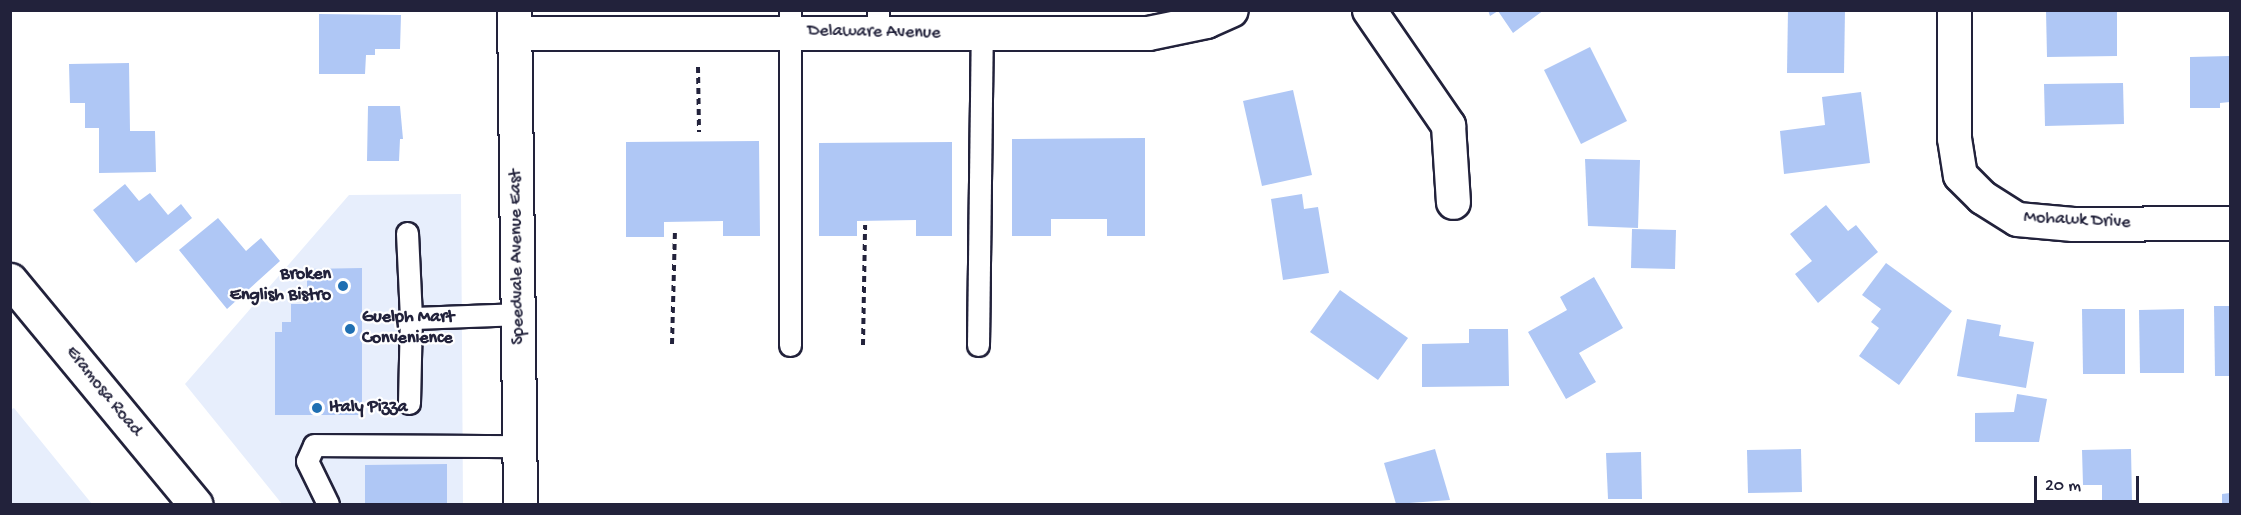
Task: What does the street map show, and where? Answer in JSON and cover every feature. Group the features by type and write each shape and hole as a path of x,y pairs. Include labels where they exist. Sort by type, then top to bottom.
{"street":[{"name":"Delaware Avenue","path":"514,22 697,33 790,21 878,22 982,34 1148,33 1206,21 1231,10"},
{"path":"1368,10 1448,125 1454,202"},
{"name":"Mohawk Drive","path":"1954,10 1954,138 1960,175 1982,197 2017,219 2073,224 2230,223"},
{"name":"Speedvale Avenue East","path":"514,22 520,504"},
{"name":"Eramosa Road","path":"10,280 195,504"}],"lane":[{"path":"790,21 790,345"},
{"path":"978,345 982,34"},
{"path":"407,234 411,318 409,403"},
{"path":"411,318 518,314"},
{"path":"328,504 308,461 314,445 520,446"}],"path":[{"path":"697,33 699,132"},
{"path":"863,345 865,225"},
{"path":"672,344 675,232"}],"shaded area":[{"path":"461,194 463,504 282,504 185,384 349,195"},
{"path":"14,408 92,504 11,504 10,410"}],"building":[{"path":"1488,10 1544,10 1513,33 1498,11 1490,16"},
{"path":"1788,10 1845,10 1844,73 1787,73"},
{"path":"2046,10 2117,10 2117,56 2047,57"},
{"path":"319,14 401,15 400,49 375,49 375,55 366,55 365,74 319,74"},
{"path":"1590,47 1627,121 1581,144 1544,70"},
{"path":"2230,56 2230,102 2220,103 2220,108 2190,108 2190,57"},
{"path":"129,63 130,131 155,131 156,172 99,173 99,128 85,128 85,103 70,103 69,64"},
{"path":"2123,83 2124,124 2045,126 2044,84"},
{"path":"1293,90 1312,175 1262,186 1243,101"},
{"path":"1861,92 1870,163 1784,174 1780,131 1825,125 1822,97"},
{"path":"368,106 400,106 403,139 400,139 399,161 367,161"},
{"path":"1145,138 1145,236 1107,236 1107,219 1051,219 1051,236 1012,236 1012,139"},
{"path":"759,141 760,236 723,236 723,221 664,222 664,237 626,237 626,142"},
{"path":"952,142 952,236 916,236 916,220 857,221 857,236 819,236 819,143"},
{"path":"1585,159 1640,160 1638,228 1588,226"},
{"path":"125,184 139,201 150,193 168,215 181,204 192,218 136,263 93,210"},
{"path":"1302,194 1304,209 1318,207 1329,273 1283,280 1271,199"},
{"path":"1826,205 1848,231 1856,225 1878,252 1818,303 1795,274 1812,261 1790,234"},
{"path":"218,218 246,251 261,238 280,261 227,309 179,250"},
{"path":"1632,229 1676,230 1675,269 1631,268"},
{"path":"1886,263 1952,311 1899,385 1859,356 1879,328 1871,322 1881,309 1862,295"},
{"path":"362,268 362,415 275,415 275,332 282,332 282,322 291,322 291,304 307,304 307,269"},
{"path":"1594,277 1623,328 1579,353 1596,382 1566,399 1528,332 1567,310 1560,297"},
{"path":"1340,290 1408,338 1378,380 1310,332"},
{"path":"2214,306 2230,306 2230,376 2215,376"},
{"path":"2082,309 2125,309 2125,374 2083,374"},
{"path":"2184,309 2184,373 2140,373 2139,310"},
{"path":"1967,319 2001,325 1999,336 2034,342 2026,388 1957,376"},
{"path":"1469,329 1508,329 1509,386 1422,387 1422,344 1469,343"},
{"path":"2017,394 2047,399 2039,442 1975,442 1975,413 2014,412"},
{"path":"1435,449 1450,500 1396,504 1384,463"},
{"path":"1801,449 1802,492 1748,493 1747,450"},
{"path":"2131,449 2132,500 2102,501 2102,485 2083,485 2082,450"},
{"path":"1641,452 1642,499 1608,499 1606,453"},
{"path":"447,464 447,504 365,504 365,465"},
{"path":"2230,493 2230,504 2222,504 2222,494"}],"place":[{"name":"Broken English Bistro","path":"343,286"},
{"name":"Guelph Mart Convenience","path":"350,329"},
{"name":"Italy Pizza","path":"317,408"}]}
